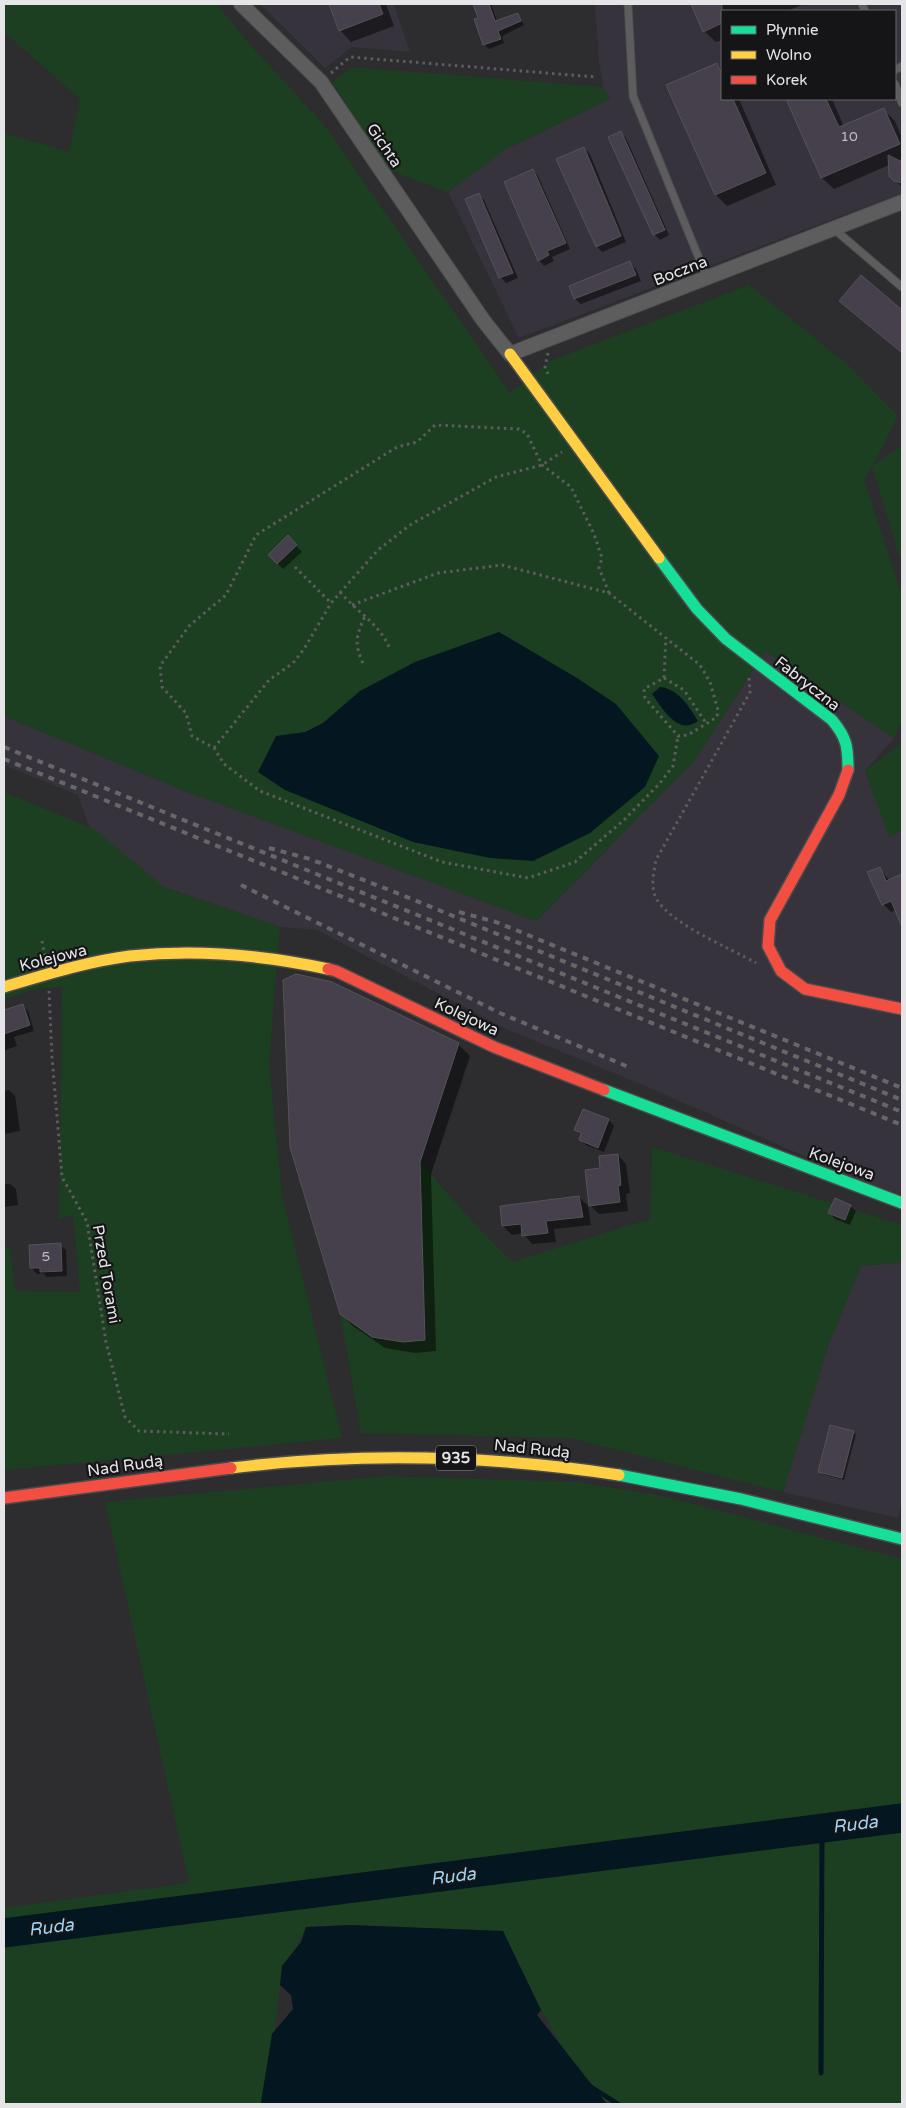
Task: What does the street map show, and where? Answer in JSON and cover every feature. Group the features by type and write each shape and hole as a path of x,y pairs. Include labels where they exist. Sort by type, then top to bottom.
{"street":[{"name":"Gichta","path":"241,4 321,82 483,320 510,354"},
{"name":"Boczna","path":"510,354 902,202"},
{"name":"Fabryczna","path":"510,354 698,609 726,639 832,720 843,733 848,750 848,771 839,795 770,920 768,946 773,960 790,979 805,989 902,1009"},
{"name":"Kolejowa","path":"4,987 49,974 129,956 200,952 291,961 336,971 494,1047 748,1146 902,1203"},
{"name":"Nad Rudą","path":"4,1498 285,1462 377,1457 466,1458 532,1463 636,1477 759,1502 902,1539"}],"lane":[{"path":"628,4 633,96 707,278"},
{"path":"896,87 902,103"},
{"path":"834,229 902,287"}],"path":[{"path":"321,82 350,57 596,77"},
{"path":"609,593 599,568 602,558 594,534 571,487 542,465 527,434 519,429 435,425 417,442 397,447 256,535 226,595 189,626 160,666 162,687 186,713 192,736 214,748 224,764 260,791 442,862 528,878 575,862 624,820 660,783 673,766 678,736"},
{"path":"214,748 269,680 293,663 304,649 331,603 378,550 410,525 496,477 542,465 576,443"},
{"path":"352,606 438,573 502,565 609,593 700,665 710,682 718,710 717,716 688,735 678,736"},
{"path":"295,566 331,603"},
{"path":"340,592 352,606 375,623 390,648"},
{"path":"363,663 356,648 360,627 365,616"},
{"path":"664,678 666,637"},
{"path":"747,672 750,681 750,692 656,860 652,881 655,897 666,912 763,967"},
{"path":"664,678 644,689 645,698 678,736"},
{"path":"664,678 684,690 698,707 706,723"},
{"name":"Przed Torami","path":"42,941 49,974 52,1058 62,1177 87,1222 106,1342 125,1417 139,1430 229,1434"}],"shaded area":[{"path":"260,4 394,4 410,52 352,47 325,68"},
{"path":"595,4 902,4 902,193 519,338 448,192 506,149 610,99 603,87"},
{"path":"765,651 894,738 865,771 890,837 902,830 902,1195 854,1178 636,1082 508,1030 317,930 280,927 164,887 90,828 78,795 4,765 4,716 185,791 536,921 696,759"},
{"path":"902,1262 902,1501 898,1518 783,1492 828,1346 861,1266"}],"green space":[{"path":"6,4 216,4 254,49 325,126 510,393 550,361 749,285 848,365 898,416 873,465 902,446 902,565 872,466 864,480 902,596 902,720 894,738 765,651 696,759 536,921 185,791 4,716 4,133 69,152 80,99 4,32 4,7"},
{"path":"352,67 603,87 610,99 506,149 448,192 389,170 332,82"},
{"path":"902,743 902,830 889,837 865,771"},
{"path":"4,792 94,829 164,887 280,927 269,1063 282,1196 342,1438 4,1470 4,1247 10,1247 15,1291 80,1292 73,1215 59,1219 62,987 34,989 4,1000"},
{"path":"652,1147 902,1225 902,1262 861,1266 828,1346 783,1492 570,1438 361,1433 340,1314 379,1338 398,1341 425,1339 427,1327 423,1295 420,1162 471,1220 512,1262 650,1219"},
{"path":"385,1476 577,1482 667,1497 902,1559 902,2104 605,2104 583,2082 541,2010 503,1931 351,1925 306,1927 281,1978 265,2104 4,2104 4,1908 189,1883 105,1502"}],"water":[{"path":"499,632 577,678 616,704 659,756 645,787 590,833 533,861 490,858 413,842 285,790 258,772 276,736 305,732 323,723 360,691 415,662"},
{"path":"660,687 667,688 678,695 698,721 691,725 684,725 672,719 652,694"},
{"path":"351,1925 503,1931 541,2010 537,2015 607,2104 262,2104 272,2034 293,2009 291,1995 280,1985 282,1966 301,1942 306,1927"}],"building":[{"path":"329,4 379,4 383,14 339,31"},
{"path":"473,4 489,4 495,21 518,13 521,21 498,31 501,39 483,45 474,19 478,18"},
{"path":"691,4 722,4 721,23 703,32"},
{"path":"717,63 721,72 721,100 733,100 766,173 715,195 666,85"},
{"path":"786,100 826,100 839,127 884,108 900,144 821,178"},
{"path":"621,131 665,230 653,235 608,137"},
{"path":"584,147 621,236 596,247 556,159"},
{"path":"888,155 902,162 902,183 894,181 889,176"},
{"path":"533,169 566,243 547,251 549,255 538,261 504,182"},
{"path":"479,193 513,273 499,278 465,199"},
{"path":"630,261 636,275 574,299 569,286"},
{"path":"861,275 902,310 902,353 839,301"},
{"path":"288,535 297,545 277,564 268,555"},
{"path":"880,867 886,881 902,874 902,927 891,901 882,905 867,872"},
{"path":"296,974 332,982 459,1043 420,1162 425,1340 403,1342 372,1337 340,1314 290,1147 283,980"},
{"path":"23,1004 30,1025 4,1034 4,1010"},
{"path":"583,1109 609,1119 598,1148 579,1140 581,1133 574,1130"},
{"path":"618,1154 621,1185 618,1186 620,1202 589,1206 585,1170 600,1168 599,1156"},
{"path":"579,1196 583,1217 546,1221 548,1233 522,1236 521,1224 502,1226 500,1206"},
{"path":"835,1198 851,1205 845,1220 828,1213"},
{"path":"61,1243 62,1271 40,1272 40,1268 30,1268 29,1245"},
{"path":"830,1425 854,1431 842,1478 818,1472"}],"waterway":[{"name":"Ruda","path":"4,1933 902,1818"},
{"path":"821,2073 822,1828"},
{"path":"591,2087 618,2104"}],"railway":[{"path":"4,747 902,1112"},
{"path":"4,759 902,1125"},
{"path":"269,848 310,859 402,895 902,1100"},
{"path":"241,885 500,1013 631,1068"},
{"path":"459,912 496,922 902,1088"}],"traffic: fast":[{"path":"659,558 697,609 726,639 832,720 846,743 848,770"},
{"path":"604,1090 902,1203"},
{"path":"619,1475 741,1499 902,1539"}],"traffic: slow":[{"path":"510,354 659,558"},
{"path":"4,987 99,961 155,954 205,953 254,957 328,969"},
{"path":"231,1468 328,1460 425,1458 522,1463 619,1475"}],"traffic: jam":[{"path":"848,770 839,795 770,920 768,946 781,971 805,989 902,1009"},
{"path":"328,969 336,971 494,1047 604,1090"},
{"path":"4,1498 231,1468"}]}
